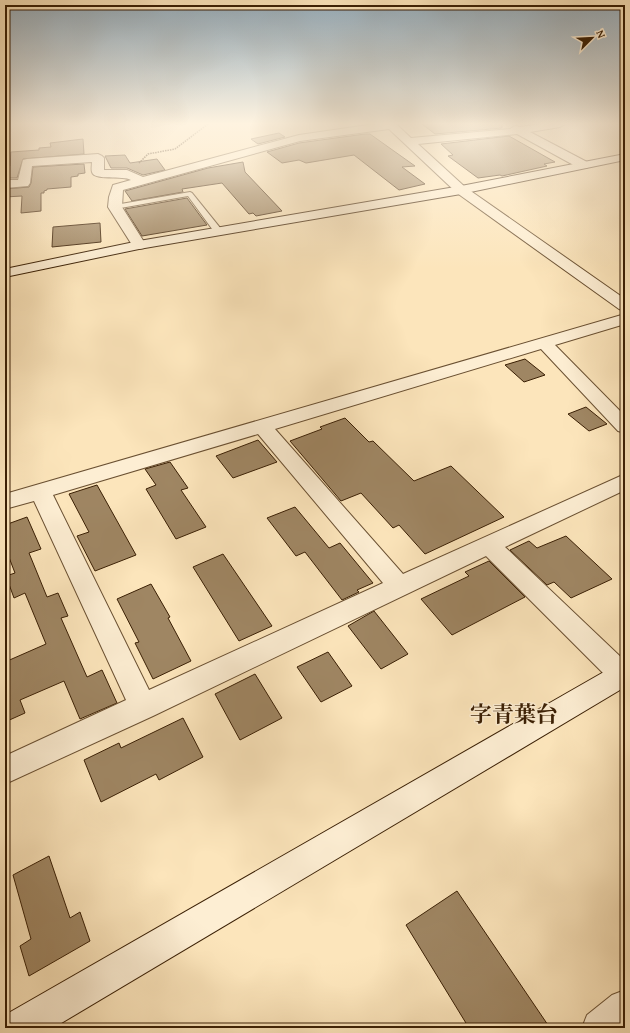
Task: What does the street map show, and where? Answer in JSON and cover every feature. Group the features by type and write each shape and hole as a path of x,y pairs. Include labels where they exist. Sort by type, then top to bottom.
{"street":[{"path":"5,184 24,183 26,172"},
{"path":"99,172 104,174 120,172"},
{"path":"123,172 131,174 140,181"},
{"path":"139,245 115,207 117,188 173,172"},
{"path":"442,172 461,190 625,306"},
{"path":"5,273 139,245 461,190 551,172"},
{"path":"5,502 625,318"},
{"path":"544,343 625,427"},
{"path":"262,426 400,586"},
{"path":"5,770 143,707 625,481"},
{"path":"40,491 143,707"},
{"path":"18,1028 624,675 489,545"},
{"path":"600,1028 625,1008"}],"lane":[{"path":"115,207 190,194 218,231"}],"building":[{"path":"5,172 19,172 17,178 5,178"},
{"path":"32,172 85,172 78,174 78,176 71,177 71,187 47,189 44,193 41,193 41,211 21,213 22,196 5,197 5,189 29,187"},
{"path":"137,172 155,172 143,175"},
{"path":"193,172 245,172 282,211 256,216 253,213 249,214 222,183 182,189 183,192 132,201 125,191"},
{"path":"376,172 409,172 425,184 399,190"},
{"path":"470,172 519,172 502,176 478,178"},
{"path":"187,198 207,225 142,236 125,209"},
{"path":"100,223 101,242 52,247 53,227"},
{"path":"525,359 545,375 524,382 505,365"},
{"path":"586,407 607,424 589,431 568,414"},
{"path":"345,418 369,442 373,441 414,481 451,466 504,517 425,554 399,525 393,528 361,493 341,501 290,441 322,429 320,427"},
{"path":"258,440 277,462 233,478 216,456"},
{"path":"170,462 188,488 181,490 206,527 176,539 146,489 156,485 145,469"},
{"path":"97,485 136,555 95,571 77,536 89,532 69,494"},
{"path":"295,507 329,548 340,543 373,583 357,590 359,592 342,600 305,552 296,556 267,518"},
{"path":"27,517 41,549 29,553 47,597 58,593 68,616 61,618 87,677 102,670 117,703 80,719 64,681 20,700 25,713 5,722 5,662 46,644 25,593 14,598 6,576 15,573 5,547 5,525"},
{"path":"566,536 612,579 571,598 554,582 547,585 510,550 529,541 537,548"},
{"path":"223,554 272,626 239,641 193,567"},
{"path":"489,561 525,597 452,635 421,599 469,576 465,572"},
{"path":"151,584 170,617 168,618 191,661 153,679 135,643 139,642 117,599"},
{"path":"374,611 408,654 381,669 348,626"},
{"path":"328,652 352,686 321,702 297,667"},
{"path":"255,674 282,718 240,740 215,694"},
{"path":"183,718 203,757 159,780 156,774 101,802 84,760 119,743 121,748"},
{"path":"49,856 70,918 80,912 90,941 29,976 20,946 31,939 13,875"},
{"path":"457,891 550,1028 469,1028 406,925"}],"district":[{"name":"字青葉台","path":"514,714"}]}
